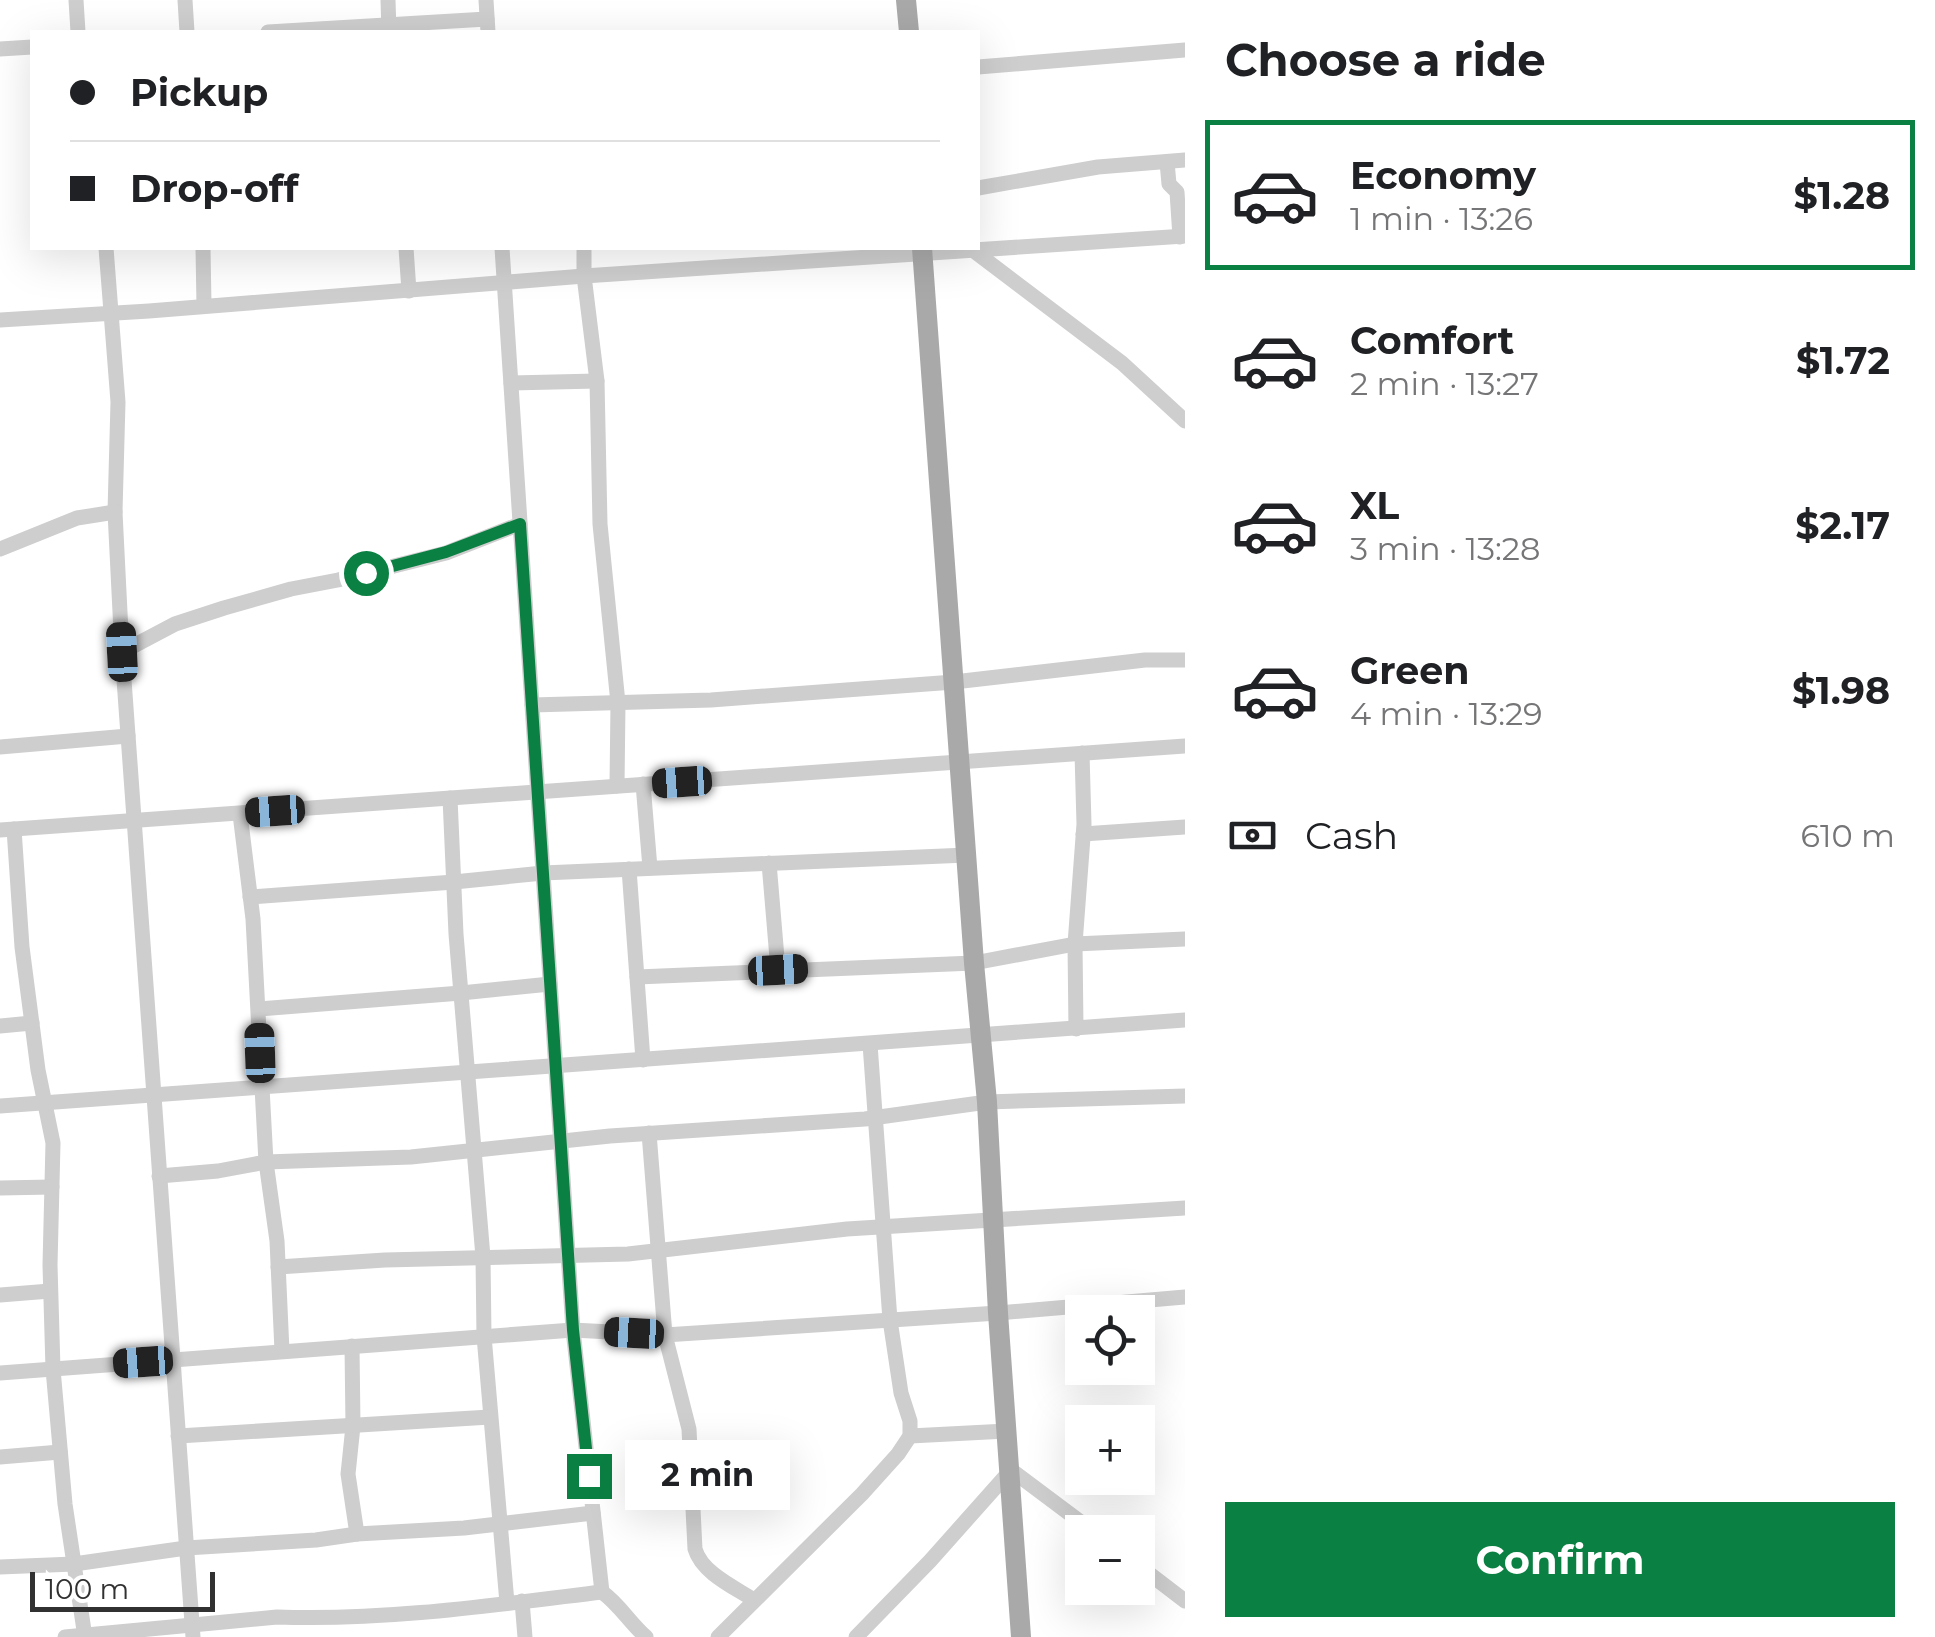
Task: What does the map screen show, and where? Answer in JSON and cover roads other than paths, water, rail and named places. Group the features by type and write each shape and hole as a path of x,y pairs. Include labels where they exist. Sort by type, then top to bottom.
{"main road":[{"path":"906,0 909,30"},
{"path":"922,251 987,1102 1021,1637"}],"street":[{"path":"76,0 78,30"},
{"path":"185,0 187,30"},
{"path":"388,0 388,29"},
{"path":"352,30 487,26 486,0"},
{"path":"0,49 30,47"},
{"path":"980,67 1185,50"},
{"path":"980,188 1098,167 1185,160"},
{"path":"0,320 922,251 1182,236 1177,192 1169,184 1167,162"},
{"path":"106,250 118,402 114,512 122,652 192,1631"},
{"path":"203,250 204,306"},
{"path":"406,250 409,291"},
{"path":"502,250 573,1330 602,1592"},
{"path":"584,250 597,381 600,524 618,703 617,786"},
{"path":"974,251 1122,364 1185,421"},
{"path":"511,383 597,381"},
{"path":"0,548 78,518 114,512"},
{"path":"122,652 176,624 224,608 446,552 520,524"},
{"path":"532,706 711,700 954,682 1145,660 1185,660"},
{"path":"0,746 128,736"},
{"path":"85,1636 64,1504 53,1369 53,1143 32,1023 7,830 1185,746"},
{"path":"1076,1028 1082,753"},
{"path":"643,784 650,868"},
{"path":"450,798 490,1417 500,1524 514,1602 525,1637"},
{"path":"240,814 250,897 282,1351"},
{"path":"1083,834 1185,827"},
{"path":"250,897 543,873 966,855"},
{"path":"769,863 778,970"},
{"path":"629,869 643,1060"},
{"path":"0,918 20,917"},
{"path":"637,977 974,963 1075,944 1185,939"},
{"path":"258,1009 550,984"},
{"path":"0,1106 1185,1020"},
{"path":"0,1026 32,1023"},
{"path":"718,1637 862,1494 910,1436 890,1320 870,1044"},
{"path":"160,1176 266,1162 411,1157 561,1141 876,1118 987,1102 1185,1096"},
{"path":"649,1134 665,1335 689,1429 695,1549 707,1569 754,1600"},
{"path":"0,1188 52,1186"},
{"path":"278,1267 628,1254 885,1226 1185,1208"},
{"path":"0,1295 50,1291"},
{"path":"0,1373 573,1330 665,1335 1185,1296"},
{"path":"352,1346 353,1426 348,1474 357,1534"},
{"path":"178,1436 490,1417"},
{"path":"910,1436 1008,1431"},
{"path":"0,1458 60,1452"},
{"path":"856,1637 1011,1470 1071,1515"},
{"path":"0,1567 74,1564 186,1548 316,1540 593,1513"},
{"path":"1155,1578 1185,1600"},
{"path":"65,1637 192,1631 277,1617 444,1610 602,1592 646,1637"},
{"path":"308,1618 308,1637"}]}
